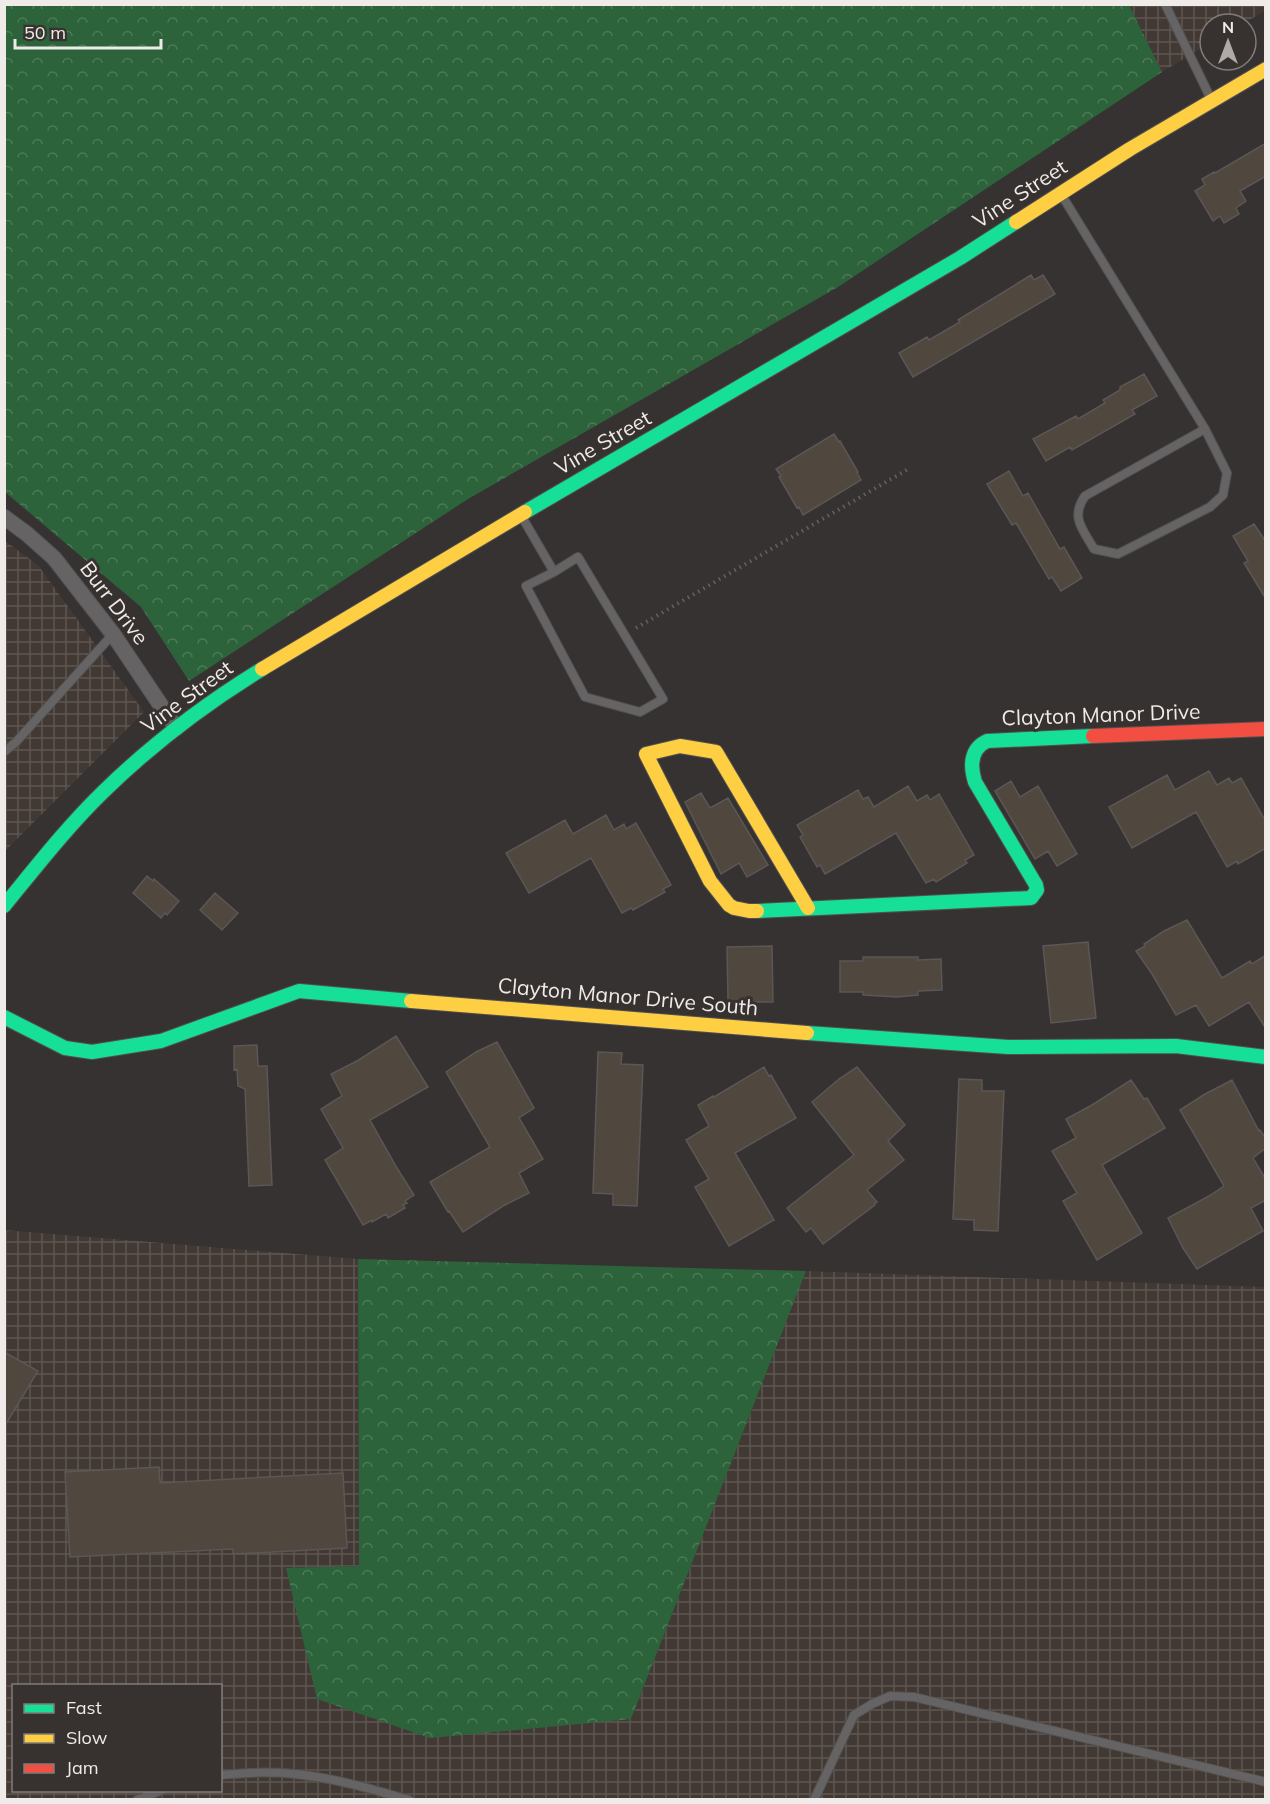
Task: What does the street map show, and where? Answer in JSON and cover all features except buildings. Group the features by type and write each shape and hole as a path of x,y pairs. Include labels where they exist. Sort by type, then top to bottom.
{"street":[{"name":"Vine Street","path":"4,906 54,843 103,792 176,728 228,690 446,558 960,258 1211,100 1266,69"},
{"name":"Burr Drive","path":"5,518 54,558 113,634 176,728"},
{"name":"Clayton Manor Drive","path":"808,908 716,752 680,746 646,754 710,881 729,905 749,911 1031,898 1037,890 1036,885 970,770 974,750 981,743 1266,729"},
{"name":"Clayton Manor Drive South","path":"4,1017 65,1048 92,1052 160,1041 299,991 706,1026 1008,1047 1176,1046 1266,1056"}],"lane":[{"path":"1166,4 1211,100"},
{"path":"1061,193 1205,429 1227,473 1223,495 1210,507 1118,554 1094,549 1079,523 1079,506 1085,496 1205,429"},
{"path":"521,516 554,572"},
{"path":"578,557 663,699 640,712 585,697 526,586 554,572 578,557"},
{"path":"4,752 16,742 113,634"},
{"path":"814,1800 855,1715 890,1696 914,1697 1266,1782"},
{"path":"222,1775 294,1773 409,1800"},
{"path":"137,1800 159,1792"}],"path":[{"path":"625,635 910,468"}],"shaded area":[{"path":"1265,4 1266,10 1258,15 1258,12 1198,12 1198,50 1162,72 1129,5"},
{"path":"5,541 38,565 144,712 5,851"},
{"path":"4,1230 358,1259 359,1566 286,1569 631,1719 806,1271 1265,1287 1265,1799 5,1799"}],"green space":[{"path":"5,4 1129,5 1162,72 838,287 468,499 189,681 141,607 5,492"},
{"path":"358,1259 806,1271 631,1719 430,1738 317,1699 286,1568 359,1566"}],"traffic: fast":[{"path":"525,512 960,258 1016,222"},
{"path":"4,906 77,819 121,775 179,726 262,669"},
{"path":"757,911 1031,898 1037,890 1036,885 975,782 972,770 974,753 981,744 987,741 1093,736"},
{"path":"4,1017 65,1048 92,1052 161,1041 299,991 411,1001"},
{"path":"807,1033 1008,1047 1176,1046 1266,1057"}],"traffic: slow":[{"path":"1016,222 1130,149 1266,69"},
{"path":"262,669 525,512"},
{"path":"757,911 734,908 729,905 710,881 646,754 680,746 716,752 808,908"},
{"path":"411,1001 807,1033"}],"traffic: jam":[{"path":"1093,736 1266,729"}]}
